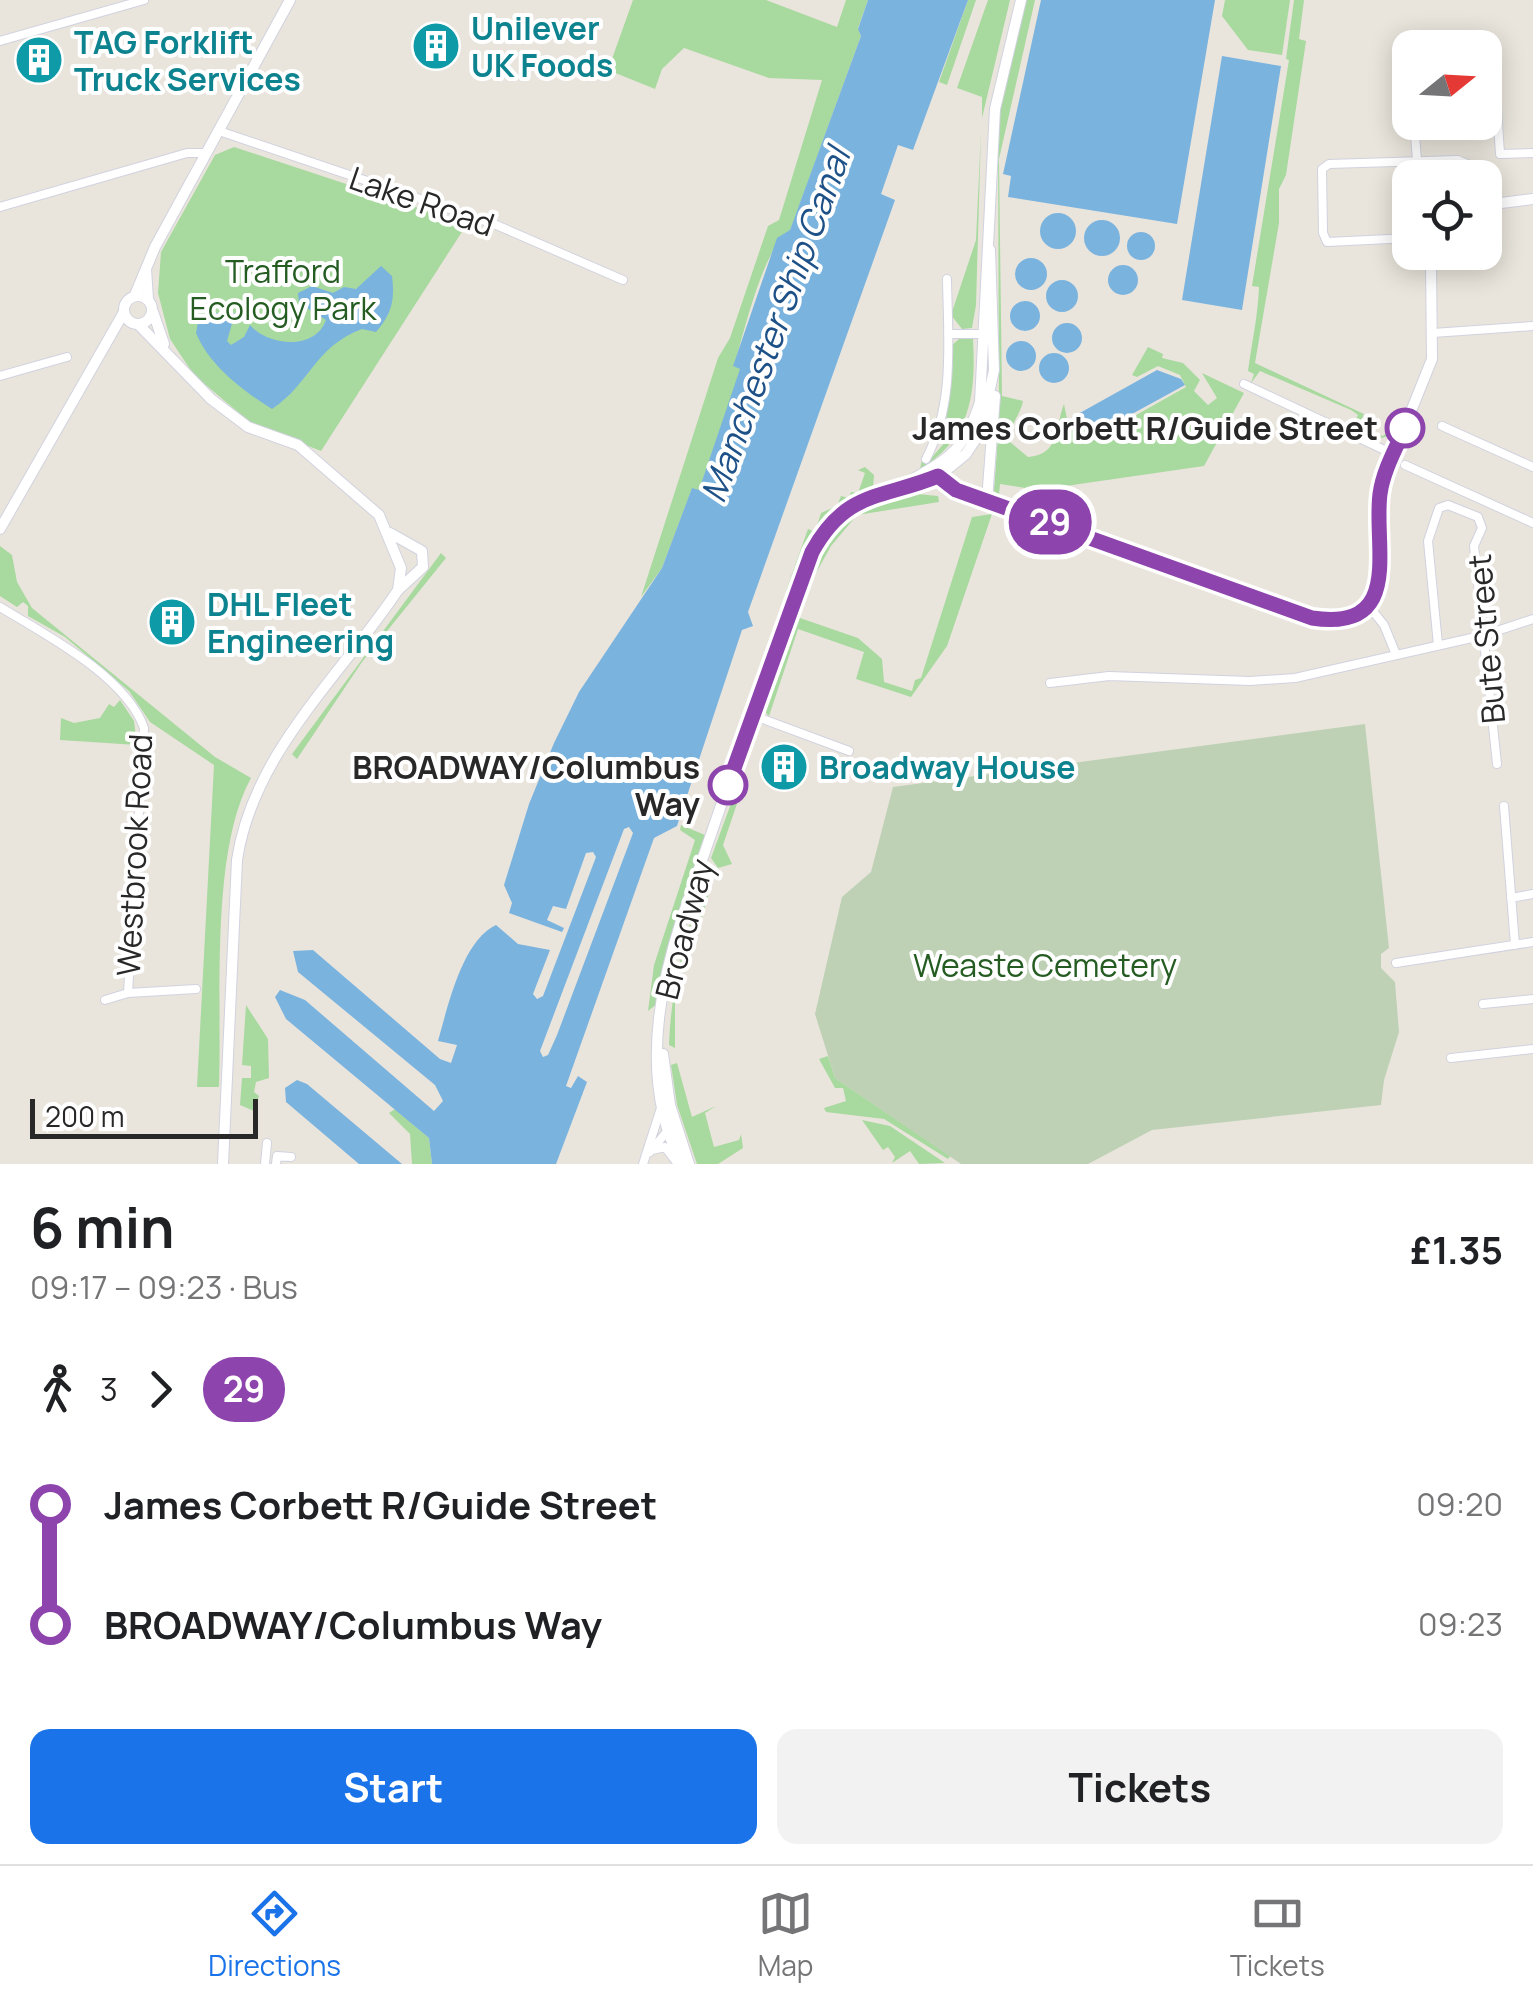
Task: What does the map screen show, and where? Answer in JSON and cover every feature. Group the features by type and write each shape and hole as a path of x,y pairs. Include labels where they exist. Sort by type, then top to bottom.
{"street":[{"path":"0,41 144,0"},
{"path":"0,529 124,312 125,304 134,296 290,0"},
{"path":"987,500 994,441 989,334 994,109 1021,0"},
{"name":"Lake Road","path":"218,131 494,224 623,280"},
{"path":"1415,140 1417,160"},
{"path":"1499,140 1500,154 1533,153"},
{"path":"0,207 197,151 207,153"},
{"path":"1392,161 1329,164 1320,176 1323,233 1327,242 1392,239"},
{"path":"1502,203 1533,199"},
{"path":"146,269 148,299 165,350"},
{"path":"936,473 956,490 1312,618 1342,618 1367,604 1383,574 1380,495 1393,454 1429,374 1433,333 1431,270"},
{"path":"926,459 942,425 947,280"},
{"path":"134,296 148,299"},
{"path":"124,312 165,350 186,377 248,427 310,454 367,502 390,533 418,548 425,558 423,566 398,590 274,758 244,821 236,883 223,1164"},
{"path":"113,330 153,312"},
{"path":"1433,333 1533,326"},
{"path":"948,334 989,334"},
{"path":"967,439 980,402 989,334"},
{"path":"0,376 67,357"},
{"path":"936,473 966,454 981,431 993,384"},
{"path":"1244,384 1393,454"},
{"path":"1442,426 1533,467"},
{"path":"936,473 967,439 981,431"},
{"path":"981,431 994,441"},
{"path":"1405,466 1533,523"},
{"name":"Broadway","path":"683,1164 661,1108 657,1046 673,946 804,570 824,532 864,498 936,473"},
{"name":"Bute Street","path":"1438,644 1428,542 1438,508 1448,505 1478,518 1482,528 1474,546 1497,764"},
{"path":"390,533 399,563 398,590"},
{"path":"399,563 409,546"},
{"path":"399,563 412,573"},
{"path":"1367,604 1384,625 1395,652"},
{"name":"Westbrook Road","path":"0,607 46,632 102,676 134,704 144,728 128,994"},
{"path":"1050,683 1109,676 1250,682 1295,678 1395,652 1484,635 1533,619"},
{"path":"752,716 848,751"},
{"path":"1504,806 1514,944"},
{"path":"1511,898 1533,894"},
{"path":"1396,963 1533,942"},
{"name":"Westbrook Road","path":"105,1000 128,994 196,989"},
{"path":"1483,1004 1533,998"},
{"name":"Broadway","path":"660,1025 670,1106 683,1164"},
{"name":"Broadway","path":"663,1045 660,1059 671,1128 667,1130"},
{"path":"1451,1058 1533,1049"},
{"path":"643,1164 661,1108"},
{"path":"643,1164 667,1130"},
{"path":"265,1164 267,1143"},
{"path":"650,1152 665,1147 683,1164"},
{"path":"276,1160 291,1157"}],"green space":[{"path":"633,0 766,0 837,27 846,0 868,0 858,28 861,36 790,231 771,254 756,292 734,366 741,369 699,491 692,489 662,568 641,597 718,358 730,338 768,226 779,220 822,80 769,78 684,48 662,69 655,89 608,70"},
{"path":"968,0 976,0 947,85 939,82"},
{"path":"988,0 1010,0 982,118 982,97 957,88"},
{"path":"1027,0 1035,0 999,159 1002,396 1023,401 1010,442 1028,457 1046,451 1055,438 1064,404 1067,419 1079,417 1090,441 1186,387 1180,375 1158,366 1137,377 1132,375 1148,347 1163,354 1162,358 1183,363 1200,380 1194,391 1208,405 1217,398 1202,373 1244,393 1204,466 1038,490 1000,484 999,495 994,491 999,422 998,126 1005,78"},
{"path":"1225,0 1290,0 1282,55 1248,50 1222,16"},
{"path":"1294,0 1304,0 1299,39 1306,41 1286,175 1279,189 1279,223 1255,363 1364,414 1358,427 1383,436 1398,423 1393,434 1382,438 1352,427 1358,415 1351,410 1260,371 1251,383 1254,374 1248,371 1259,287 1252,286 1289,60 1286,59"},
{"path":"981,131 976,305 972,328 962,329 951,315 976,240"},
{"name":"Trafford Ecology Park","path":"234,147 467,224 321,451 252,424 194,375 170,339 158,293 161,252 215,155"},
{"path":"959,339 973,339 973,378 967,413 950,444 920,469 922,460 928,462 946,441 952,345"},
{"path":"865,467 874,475 873,488 832,517 806,556 792,588 786,591 808,529 815,532 821,513 837,506 841,496 849,498 851,492 858,493 865,473 858,470"},
{"path":"917,494 938,496 939,502 857,515 874,504"},
{"path":"992,514 947,646 911,697 856,679 864,652 798,629 769,716 763,710 795,619 800,618 858,638 882,659 884,682 912,691 915,680 921,678 972,517"},
{"path":"857,515 831,546 801,600 819,560"},
{"path":"0,546 12,555 17,582 32,608 215,757 251,778 238,809 224,885 219,1087 197,1087 214,765 150,722 129,691 65,637 28,616 28,606 23,602 17,607 0,596"},
{"path":"441,553 446,558 362,662 297,759 292,754"},
{"path":"120,700 134,721 137,745 60,740 61,718 74,723 100,718 109,704 114,707"},
{"name":"Weaste Cemetery","path":"1365,724 1389,948 1381,954 1381,968 1395,982 1399,1032 1384,1080 1381,1105 1152,1130 1088,1164 961,1164 835,1078 815,1014 842,897 871,872 893,787"},
{"path":"740,779 745,780 723,845 732,864 718,868 711,858"},
{"path":"681,825 705,835 658,1003 648,1011 654,965 695,840 680,830"},
{"path":"705,878 711,885 702,918 693,917 675,998 675,1048 669,1045 676,981 685,940"},
{"path":"246,1005 268,1039 269,1078 256,1082 254,1092 259,1096 254,1111 240,1105 242,1078 251,1078 251,1066 242,1065"},
{"path":"828,1056 835,1078 950,1156 948,1159 884,1119 826,1112 824,1108 846,1101 843,1088 835,1088 819,1059"},
{"path":"677,1063 692,1117 716,1106 705,1113 714,1147 739,1140 741,1134 743,1148 718,1164 697,1164 677,1105 671,1065"},
{"path":"395,1109 429,1138 432,1164 412,1164 410,1134 389,1113"},
{"path":"862,1120 890,1126 945,1163 919,1164 910,1151 892,1163 895,1157 888,1147 883,1150"}],"water":[{"name":"Manchester Ship Canal","path":"868,0 968,0 913,150 898,145 881,194 895,200 748,612 753,626 742,630 677,826 654,838 566,1086 571,1088 578,1076 587,1082 556,1164 432,1164 429,1138 286,1019 275,997 280,990 305,1000 434,1111 443,1101 435,1085 298,972 293,951 313,950 440,1059 451,1063 457,1045 438,1041 458,976 484,933 496,925 518,944 550,950 533,994 537,999 543,996 596,857 593,852 586,853 566,909 553,906 547,920 564,928 562,932 509,913 512,903 504,885 529,804 579,692 662,568 692,488 699,490 740,369 733,366 777,238 790,230 861,36 858,29","holes":["629,827 633,833 557,1035 548,1055 543,1057 540,1051 624,829"]},
{"path":"1041,0 1215,0 1177,224 1008,197 1011,176 1003,174"},
{"path":"1222,56 1281,66 1242,310 1182,300"},
{"path":"1058,213 1071,218 1076,231 1071,244 1058,249 1045,244 1040,231 1045,218"},
{"path":"1102,220 1115,225 1120,238 1115,251 1102,256 1089,251 1084,238 1089,225"},
{"path":"1141,232 1151,236 1155,246 1151,256 1141,260 1131,256 1127,246 1131,236"},
{"path":"1031,258 1042,263 1047,274 1042,285 1031,290 1020,285 1015,274 1020,263"},
{"path":"1123,265 1137,274 1138,280 1129,294 1123,295 1109,286 1108,280 1117,266"},
{"path":"381,266 392,276 393,292 389,313 376,332 362,329 333,346 272,409 228,376 209,356 196,333 198,322 210,313 235,313 227,341 231,345 244,337 250,325 279,341 302,341 320,330 326,320 299,303 298,293 312,286 333,293 344,287 356,289"},
{"path":"1062,280 1073,285 1078,296 1073,307 1062,312 1051,307 1046,296 1051,285"},
{"path":"1025,301 1036,305 1040,316 1036,327 1025,331 1014,327 1010,316 1014,305"},
{"path":"1067,323 1078,327 1082,338 1078,349 1067,353 1056,349 1052,338 1056,327"},
{"path":"1021,341 1032,345 1036,356 1032,367 1021,371 1010,367 1006,356 1010,345"},
{"path":"1054,353 1065,357 1069,368 1065,379 1054,383 1043,379 1039,368 1043,357"},
{"path":"1157,370 1181,379 1185,385 1090,437 1078,414"},
{"path":"297,1080 307,1084 402,1164 359,1164 286,1102 285,1088"}],"bus line":[{"name":"29","path":"728,785 812,552 834,520 864,498 938,476 956,490 1312,618 1336,619 1367,604 1379,586 1384,562 1380,495 1405,428"}],"place":[{"name":"Unilever UK Foods","path":"436,46"},
{"name":"TAG Forklift Truck Services","path":"39,60"},
{"name":"James Corbett R/Guide Street","path":"1405,428"},
{"name":"DHL Fleet Engineering","path":"172,622"},
{"name":"Broadway House","path":"784,767"},
{"name":"BROADWAY/Columbus Way","path":"728,785"}]}
